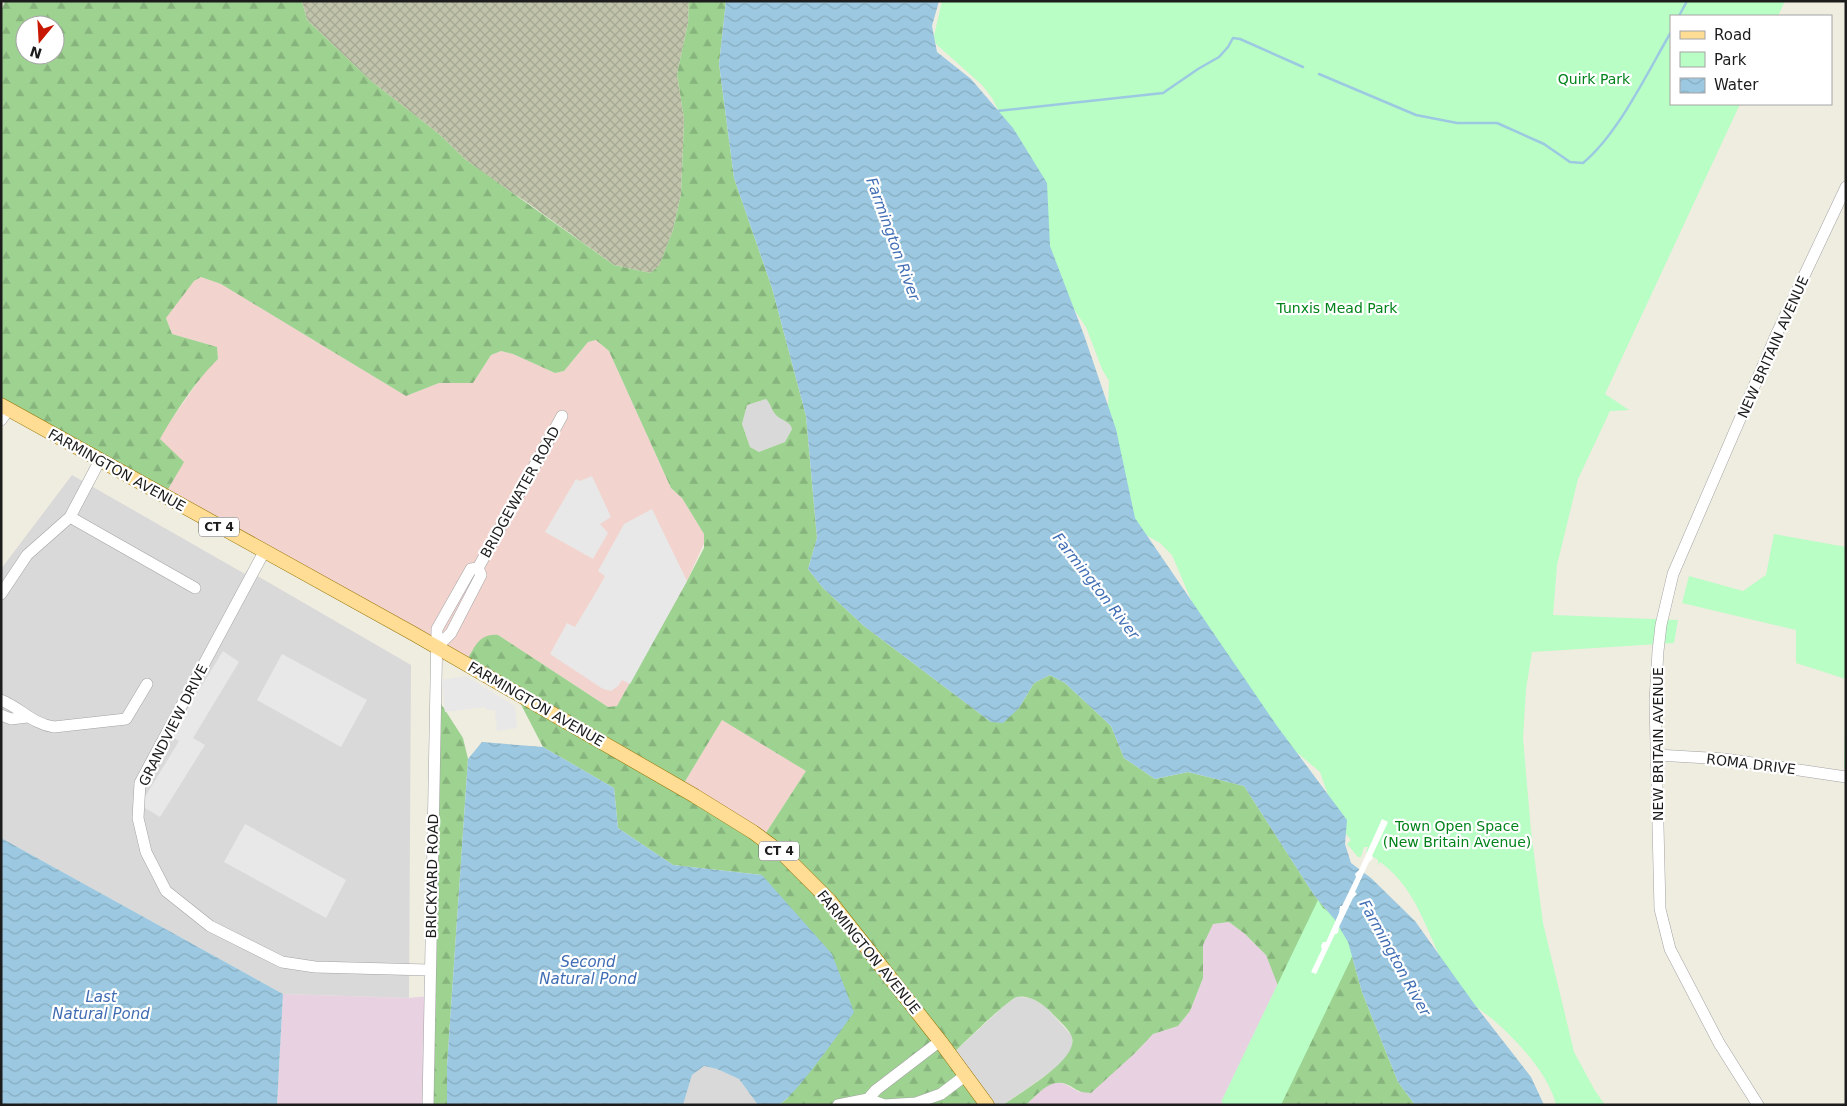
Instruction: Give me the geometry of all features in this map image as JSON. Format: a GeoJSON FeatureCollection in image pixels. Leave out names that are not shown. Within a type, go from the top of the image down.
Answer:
{"type":"FeatureCollection","features":[{"type":"Feature","properties":{"kind":"main road","name":"FARMINGTON AVENUE"},"geometry":{"type":"LineString","coordinates":[[4,411],[100,460],[437,647],[754,832],[784,856],[829,900],[940,1041],[987,1105]]}},
{"type":"Feature","properties":{"kind":"street","name":"NEW BRITAIN AVENUE"},"geometry":{"type":"LineString","coordinates":[[1758,1105],[1719,1043],[1670,949],[1660,909],[1655,701],[1658,651],[1661,625],[1673,574],[1778,331],[1846,187]]}},
{"type":"Feature","properties":{"kind":"street","name":"BRIDGEWATER ROAD"},"geometry":{"type":"LineString","coordinates":[[437,647],[451,633],[480,575],[478,568],[562,416]]}},
{"type":"Feature","properties":{"kind":"street"},"geometry":{"type":"LineString","coordinates":[[1,594],[27,555],[70,517],[100,460]]}},
{"type":"Feature","properties":{"kind":"street"},"geometry":{"type":"LineString","coordinates":[[70,517],[194,588]]}},
{"type":"Feature","properties":{"kind":"street","name":"GRANDVIEW DRIVE"},"geometry":{"type":"LineString","coordinates":[[264,552],[140,783],[138,818],[146,852],[166,891],[198,918],[234,940],[282,962],[315,967],[430,970]]}},
{"type":"Feature","properties":{"kind":"street","name":"BRICKYARD ROAD"},"geometry":{"type":"LineString","coordinates":[[428,1105],[437,647]]}},
{"type":"Feature","properties":{"kind":"street"},"geometry":{"type":"LineString","coordinates":[[1,700],[16,707],[27,717],[45,726],[54,727],[126,719],[147,684]]}},
{"type":"Feature","properties":{"kind":"street"},"geometry":{"type":"LineString","coordinates":[[1,714],[11,719],[27,717]]}},
{"type":"Feature","properties":{"kind":"street","name":"ROMA DRIVE"},"geometry":{"type":"LineString","coordinates":[[1657,755],[1724,759],[1846,777]]}},
{"type":"Feature","properties":{"kind":"street"},"geometry":{"type":"LineString","coordinates":[[868,1099],[876,1090],[940,1041]]}},
{"type":"Feature","properties":{"kind":"street"},"geometry":{"type":"LineString","coordinates":[[838,1105],[868,1099],[884,1105],[916,1104],[941,1094],[966,1075]]}},
{"type":"Feature","properties":{"kind":"shaded area"},"geometry":{"type":"Polygon","coordinates":[[[302,1],[689,1],[688,23],[677,74],[684,119],[681,194],[673,230],[659,267],[650,273],[614,265],[490,178],[466,160],[439,134],[371,81],[307,20],[302,1]]]}},
{"type":"Feature","properties":{"kind":"shaded area"},"geometry":{"type":"Polygon","coordinates":[[[201,277],[221,284],[406,396],[439,383],[473,383],[491,355],[501,351],[513,354],[555,373],[564,371],[588,342],[596,340],[609,351],[671,488],[682,498],[704,534],[704,543],[687,581],[617,706],[608,707],[498,635],[465,663],[164,496],[159,440],[207,369],[218,359],[217,347],[172,334],[166,317],[194,281],[201,277]]]}},
{"type":"Feature","properties":{"kind":"shaded area"},"geometry":{"type":"Polygon","coordinates":[[[766,399],[776,415],[791,424],[792,429],[785,442],[759,452],[750,447],[742,424],[747,405],[766,399]]]}},
{"type":"Feature","properties":{"kind":"shaded area"},"geometry":{"type":"Polygon","coordinates":[[[72,475],[245,574],[247,570],[411,665],[409,998],[283,994],[1,838],[1,569],[72,475]]]}},
{"type":"Feature","properties":{"kind":"shaded area"},"geometry":{"type":"Polygon","coordinates":[[[592,476],[611,517],[600,524],[608,533],[593,559],[545,532],[576,479],[580,481],[592,476]]]}},
{"type":"Feature","properties":{"kind":"shaded area"},"geometry":{"type":"Polygon","coordinates":[[[652,509],[687,581],[630,684],[622,680],[611,691],[603,689],[550,654],[567,623],[575,627],[599,587],[605,576],[598,571],[624,524],[652,509]]]}},
{"type":"Feature","properties":{"kind":"shaded area"},"geometry":{"type":"Polygon","coordinates":[[[223,651],[239,662],[193,738],[205,745],[160,817],[140,805],[179,741],[171,736],[223,651]]]}},
{"type":"Feature","properties":{"kind":"shaded area"},"geometry":{"type":"Polygon","coordinates":[[[282,654],[367,700],[341,747],[257,700],[282,654]]]}},
{"type":"Feature","properties":{"kind":"shaded area"},"geometry":{"type":"Polygon","coordinates":[[[466,676],[515,706],[517,728],[497,731],[495,710],[487,710],[486,707],[445,712],[442,680],[466,676]]]}},
{"type":"Feature","properties":{"kind":"shaded area"},"geometry":{"type":"Polygon","coordinates":[[[722,720],[806,771],[762,839],[681,788],[722,720]]]}},
{"type":"Feature","properties":{"kind":"shaded area"},"geometry":{"type":"Polygon","coordinates":[[[245,824],[346,880],[326,918],[224,862],[245,824]]]}},
{"type":"Feature","properties":{"kind":"shaded area"},"geometry":{"type":"Polygon","coordinates":[[[1229,922],[1245,934],[1266,955],[1278,984],[1222,1101],[1222,1105],[1026,1105],[1046,1086],[1057,1082],[1079,1092],[1135,1053],[1153,1034],[1178,1026],[1190,1011],[1203,978],[1203,945],[1207,935],[1213,924],[1229,922]]]}},
{"type":"Feature","properties":{"kind":"shaded area"},"geometry":{"type":"Polygon","coordinates":[[[283,994],[409,998],[429,996],[428,1105],[277,1105],[283,994]]]}},
{"type":"Feature","properties":{"kind":"shaded area"},"geometry":{"type":"Polygon","coordinates":[[[1017,997],[1031,998],[1046,1007],[1072,1036],[1072,1048],[1066,1058],[1056,1068],[1003,1105],[987,1105],[951,1055],[1006,1004],[1017,997]]]}},
{"type":"Feature","properties":{"kind":"shaded area"},"geometry":{"type":"Polygon","coordinates":[[[704,1066],[717,1069],[739,1079],[758,1105],[683,1105],[692,1075],[704,1066]]]}},
{"type":"Feature","properties":{"kind":"green space"},"geometry":{"type":"Polygon","coordinates":[[[5,1],[302,1],[307,20],[371,81],[439,134],[466,160],[614,265],[650,273],[659,266],[673,230],[681,194],[684,119],[677,74],[688,23],[689,1],[726,1],[719,64],[734,178],[772,288],[806,416],[817,538],[808,569],[823,588],[864,626],[991,722],[1019,708],[1034,683],[1050,675],[1065,683],[1111,726],[1124,758],[1155,779],[1188,772],[1244,786],[1314,895],[1335,920],[1348,942],[1362,992],[1398,1082],[1415,1105],[1249,1105],[1291,1019],[1266,955],[1245,934],[1229,922],[1213,924],[1203,945],[1203,978],[1190,1011],[1178,1026],[1153,1034],[1091,1093],[1079,1091],[1066,1084],[1055,1083],[1044,1088],[1026,1105],[1003,1105],[1048,1074],[1068,1054],[1072,1044],[1071,1035],[1051,1012],[1036,1000],[1022,996],[1017,997],[1004,1006],[951,1055],[987,1105],[779,1105],[788,1098],[762,875],[673,865],[618,828],[614,788],[543,747],[514,691],[465,663],[481,639],[486,636],[498,635],[608,707],[617,706],[704,548],[704,534],[682,498],[671,488],[609,351],[596,340],[588,342],[564,371],[555,373],[513,354],[501,351],[491,355],[473,383],[439,383],[406,396],[221,284],[201,277],[194,281],[166,318],[172,334],[217,347],[218,359],[186,397],[160,439],[184,462],[164,496],[1,405],[1,11],[5,1]],[[766,399],[747,405],[742,424],[750,447],[759,452],[785,442],[792,429],[788,423],[775,414],[766,399]],[[722,720],[681,788],[762,839],[806,771],[722,720]]]}},
{"type":"Feature","properties":{"kind":"green space","name":"Tunxis Mead Park"},"geometry":{"type":"Polygon","coordinates":[[[942,1],[1785,1],[1778,15],[1670,15],[1670,105],[1740,105],[1605,394],[1629,410],[1610,411],[1578,479],[1557,565],[1553,615],[1678,620],[1674,643],[1532,652],[1526,689],[1523,738],[1531,831],[1543,923],[1574,1052],[1605,1105],[1556,1105],[1546,1081],[1530,1057],[1500,1026],[1457,989],[1415,903],[1405,888],[1394,874],[1380,862],[1378,865],[1378,860],[1366,852],[1368,847],[1364,847],[1361,857],[1358,857],[1347,844],[1351,840],[1339,826],[1320,772],[1300,755],[1282,745],[1212,649],[1172,555],[1160,543],[1130,526],[1108,409],[1109,381],[1102,369],[1086,327],[1063,293],[1003,120],[992,98],[982,85],[936,44],[934,36],[942,1]]]}},
{"type":"Feature","properties":{"kind":"green space"},"geometry":{"type":"Polygon","coordinates":[[[1774,534],[1846,547],[1846,679],[1796,663],[1796,630],[1682,603],[1689,576],[1743,591],[1766,575],[1774,534]]]}},
{"type":"Feature","properties":{"kind":"green space"},"geometry":{"type":"Polygon","coordinates":[[[1846,679],[1846,768],[1844,767],[1846,679]]]}},
{"type":"Feature","properties":{"kind":"green space"},"geometry":{"type":"Polygon","coordinates":[[[436,696],[463,738],[468,759],[447,1066],[447,1105],[428,1105],[436,696]]]}},
{"type":"Feature","properties":{"kind":"green space"},"geometry":{"type":"Polygon","coordinates":[[[1318,900],[1327,911],[1363,934],[1281,1105],[1222,1105],[1223,1103],[1221,1102],[1318,900]]]}},
{"type":"Feature","properties":{"kind":"water","name":"Farmington River"},"geometry":{"type":"Polygon","coordinates":[[[726,1],[939,1],[932,26],[937,52],[971,79],[1013,128],[1047,183],[1050,246],[1084,335],[1116,429],[1135,518],[1277,726],[1347,820],[1345,844],[1351,863],[1371,878],[1415,921],[1475,1005],[1531,1077],[1544,1105],[1415,1105],[1398,1082],[1362,992],[1348,942],[1335,920],[1314,895],[1244,786],[1188,772],[1155,779],[1124,758],[1111,726],[1065,683],[1050,675],[1034,683],[1019,708],[1003,723],[991,722],[864,626],[823,588],[808,569],[817,538],[806,416],[772,288],[734,178],[719,64],[726,1]]]}},
{"type":"Feature","properties":{"kind":"water","name":"Second Natural Pond"},"geometry":{"type":"Polygon","coordinates":[[[482,742],[543,747],[614,788],[618,828],[673,865],[762,875],[832,954],[854,1012],[817,1063],[785,1101],[778,1105],[758,1105],[739,1079],[717,1069],[704,1066],[692,1075],[683,1105],[447,1105],[447,1066],[468,759],[482,742]]]}},
{"type":"Feature","properties":{"kind":"water","name":"Last Natural Pond"},"geometry":{"type":"Polygon","coordinates":[[[1,838],[283,994],[277,1105],[1,1105],[1,838]]]}},
{"type":"Feature","properties":{"kind":"pier"},"geometry":{"type":"Polygon","coordinates":[[[1382,819],[1388,822],[1372,856],[1373,858],[1369,862],[1355,892],[1357,894],[1353,898],[1338,933],[1335,934],[1316,974],[1311,972],[1322,949],[1321,946],[1323,942],[1326,942],[1339,913],[1340,906],[1342,906],[1356,877],[1355,874],[1359,870],[1382,819]]]}},
{"type":"Feature","properties":{"kind":"waterway"},"geometry":{"type":"LineString","coordinates":[[1680,15],[1687,1]]}},
{"type":"Feature","properties":{"kind":"waterway"},"geometry":{"type":"LineString","coordinates":[[1319,74],[1416,115],[1457,123],[1497,123],[1544,144],[1570,162],[1583,163],[1609,136],[1642,84],[1670,34]]}},
{"type":"Feature","properties":{"kind":"waterway"},"geometry":{"type":"LineString","coordinates":[[997,111],[1163,93],[1219,57],[1233,38],[1240,39],[1303,67]]}},
{"type":"Feature","properties":{"kind":"park label","name":"Quirk Park"},"geometry":{"type":"Point","coordinates":[1594,79]}},
{"type":"Feature","properties":{"kind":"park label","name":"Town Open Space (New Britain Avenue)"},"geometry":{"type":"Point","coordinates":[1457,834]}}]}
